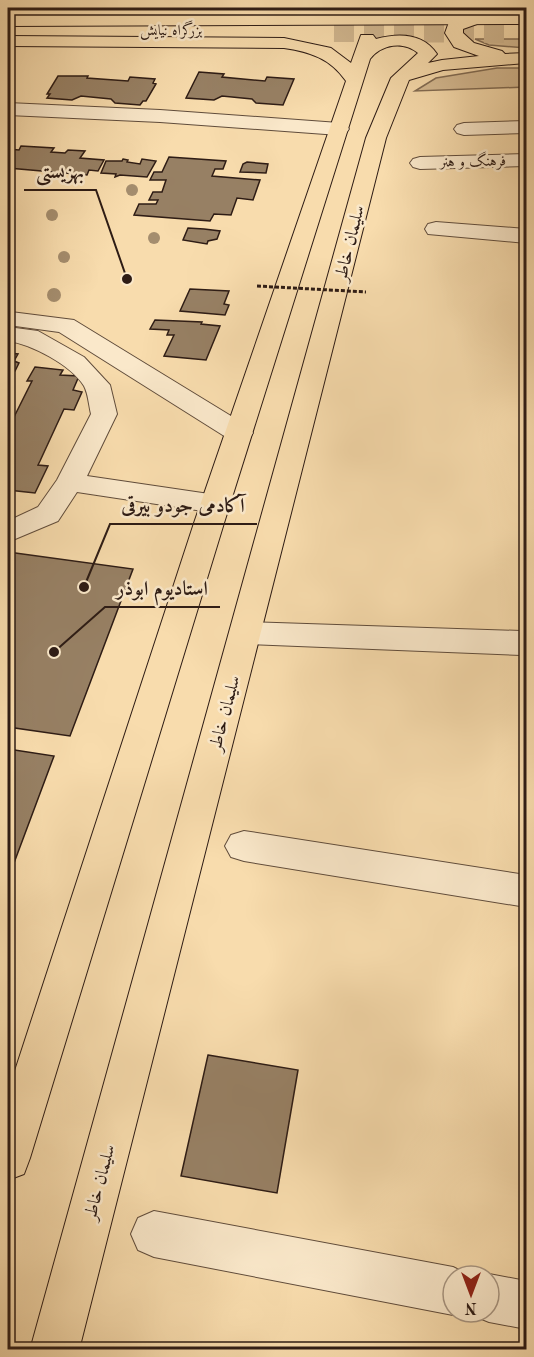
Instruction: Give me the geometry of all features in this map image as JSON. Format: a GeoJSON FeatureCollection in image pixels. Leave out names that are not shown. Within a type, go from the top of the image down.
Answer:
{"type":"FeatureCollection","features":[{"type":"Feature","properties":{"kind":"main road"},"geometry":{"type":"LineString","coordinates":[[8,12],[209,14],[252,19]]}},
{"type":"Feature","properties":{"kind":"main road","name":"بزرگراه نیایش"},"geometry":{"type":"LineString","coordinates":[[8,21],[400,19],[475,14],[522,26]]}},
{"type":"Feature","properties":{"kind":"main road"},"geometry":{"type":"LineString","coordinates":[[475,14],[453,29],[454,36],[459,42],[485,52],[522,58]]}},
{"type":"Feature","properties":{"kind":"main road"},"geometry":{"type":"LineString","coordinates":[[8,1158],[216,504],[359,70],[368,34],[386,21],[400,19]]}},
{"type":"Feature","properties":{"kind":"main road","name":"بزرگراه نیایش"},"geometry":{"type":"LineString","coordinates":[[8,29],[334,32]]}},
{"type":"Feature","properties":{"kind":"main road"},"geometry":{"type":"LineString","coordinates":[[8,41],[284,43],[326,51],[348,68],[359,70]]}},
{"type":"Feature","properties":{"kind":"main road"},"geometry":{"type":"LineString","coordinates":[[359,70],[374,45],[391,41],[410,42],[426,49],[428,54],[400,78]]}},
{"type":"Feature","properties":{"kind":"main road"},"geometry":{"type":"LineString","coordinates":[[400,78],[442,64],[522,58]]}},
{"type":"Feature","properties":{"kind":"main road","name":"سلیمان خاطر"},"geometry":{"type":"LineString","coordinates":[[54,1350],[376,138],[400,78]]}},
{"type":"Feature","properties":{"kind":"street"},"geometry":{"type":"LineString","coordinates":[[400,19],[432,8]]}},
{"type":"Feature","properties":{"kind":"street"},"geometry":{"type":"LineString","coordinates":[[8,109],[160,116],[339,129]]}},
{"type":"Feature","properties":{"kind":"street"},"geometry":{"type":"LineString","coordinates":[[464,129],[526,127]]}},
{"type":"Feature","properties":{"kind":"street","name":"فرهنگ و هنر"},"geometry":{"type":"LineString","coordinates":[[420,163],[526,160]]}},
{"type":"Feature","properties":{"kind":"street"},"geometry":{"type":"LineString","coordinates":[[435,229],[526,236]]}},
{"type":"Feature","properties":{"kind":"street"},"geometry":{"type":"LineString","coordinates":[[8,319],[65,325],[239,433]]}},
{"type":"Feature","properties":{"kind":"street"},"geometry":{"type":"LineString","coordinates":[[8,334],[29,336],[75,362],[97,385],[104,414],[70,482],[48,514],[8,532]]}},
{"type":"Feature","properties":{"kind":"street"},"geometry":{"type":"LineString","coordinates":[[70,482],[216,504]]}},
{"type":"Feature","properties":{"kind":"street"},"geometry":{"type":"LineString","coordinates":[[246,633],[522,643]]}},
{"type":"Feature","properties":{"kind":"street"},"geometry":{"type":"LineString","coordinates":[[244,846],[526,891]]}},
{"type":"Feature","properties":{"kind":"street"},"geometry":{"type":"LineString","coordinates":[[153,1234],[441,1289]]}},
{"type":"Feature","properties":{"kind":"street"},"geometry":{"type":"LineString","coordinates":[[501,1300],[526,1305]]}},
{"type":"Feature","properties":{"kind":"path"},"geometry":{"type":"LineString","coordinates":[[257,286],[366,292]]}},
{"type":"Feature","properties":{"kind":"shaded area"},"geometry":{"type":"Polygon","coordinates":[[[475,39],[526,39],[526,48],[489,45],[475,39]]]}},
{"type":"Feature","properties":{"kind":"shaded area"},"geometry":{"type":"Polygon","coordinates":[[[497,68],[526,68],[526,87],[415,91],[436,78],[497,68]]]}},
{"type":"Feature","properties":{"kind":"building"},"geometry":{"type":"Polygon","coordinates":[[[199,72],[224,74],[222,77],[265,81],[267,77],[294,79],[283,105],[256,103],[252,99],[222,96],[214,100],[186,98],[199,72]]]}},
{"type":"Feature","properties":{"kind":"building"},"geometry":{"type":"Polygon","coordinates":[[[58,76],[88,76],[87,78],[128,81],[130,77],[155,79],[153,83],[156,84],[146,101],[140,105],[81,96],[72,100],[47,98],[58,76]]]}},
{"type":"Feature","properties":{"kind":"building"},"geometry":{"type":"Polygon","coordinates":[[[21,146],[54,148],[51,152],[85,151],[80,158],[104,160],[98,171],[89,170],[87,175],[8,168],[8,149],[19,150],[21,146]]]}},
{"type":"Feature","properties":{"kind":"building"},"geometry":{"type":"Polygon","coordinates":[[[169,157],[226,161],[223,169],[215,169],[212,176],[260,180],[253,200],[237,198],[231,215],[214,214],[210,221],[134,215],[139,204],[156,204],[158,200],[149,200],[153,192],[162,192],[166,180],[150,180],[154,172],[162,172],[169,157]]]}},
{"type":"Feature","properties":{"kind":"building"},"geometry":{"type":"Polygon","coordinates":[[[123,159],[140,164],[142,159],[156,161],[147,177],[120,175],[115,177],[116,174],[101,173],[106,161],[122,161],[123,159]]]}},
{"type":"Feature","properties":{"kind":"building"},"geometry":{"type":"Polygon","coordinates":[[[247,162],[268,164],[266,173],[240,172],[243,164],[247,162]]]}},
{"type":"Feature","properties":{"kind":"building"},"geometry":{"type":"Polygon","coordinates":[[[188,228],[220,231],[217,239],[208,241],[207,244],[183,240],[188,228]]]}},
{"type":"Feature","properties":{"kind":"building"},"geometry":{"type":"Polygon","coordinates":[[[190,289],[229,291],[224,304],[229,305],[225,315],[180,311],[190,289]]]}},
{"type":"Feature","properties":{"kind":"building"},"geometry":{"type":"Polygon","coordinates":[[[155,320],[202,322],[201,324],[220,326],[206,360],[164,356],[174,335],[167,335],[169,330],[150,329],[155,320]]]}},
{"type":"Feature","properties":{"kind":"building"},"geometry":{"type":"Polygon","coordinates":[[[8,353],[18,354],[14,361],[19,363],[15,371],[8,373],[8,353]]]}},
{"type":"Feature","properties":{"kind":"building"},"geometry":{"type":"Polygon","coordinates":[[[35,367],[63,370],[60,375],[79,376],[73,390],[82,392],[74,410],[64,409],[38,465],[48,466],[35,493],[8,490],[8,429],[32,381],[27,381],[35,367]]]}},
{"type":"Feature","properties":{"kind":"building"},"geometry":{"type":"Polygon","coordinates":[[[8,552],[133,569],[70,736],[8,727],[8,552]]]}},
{"type":"Feature","properties":{"kind":"building"},"geometry":{"type":"Polygon","coordinates":[[[8,749],[54,756],[8,879],[8,749]]]}},
{"type":"Feature","properties":{"kind":"building"},"geometry":{"type":"Polygon","coordinates":[[[208,1055],[298,1070],[277,1193],[181,1176],[208,1055]]]}},
{"type":"Feature","properties":{"kind":"tunnel"},"geometry":{"type":"LineString","coordinates":[[334,32],[514,33]]}},
{"type":"Feature","properties":{"kind":"place","name":"بهزیستی"},"geometry":{"type":"Point","coordinates":[127,279]}},
{"type":"Feature","properties":{"kind":"place","name":"آکادمی جودو بیرقی"},"geometry":{"type":"Point","coordinates":[84,587]}},
{"type":"Feature","properties":{"kind":"place","name":"استادیوم ابوذر"},"geometry":{"type":"Point","coordinates":[54,652]}}]}
